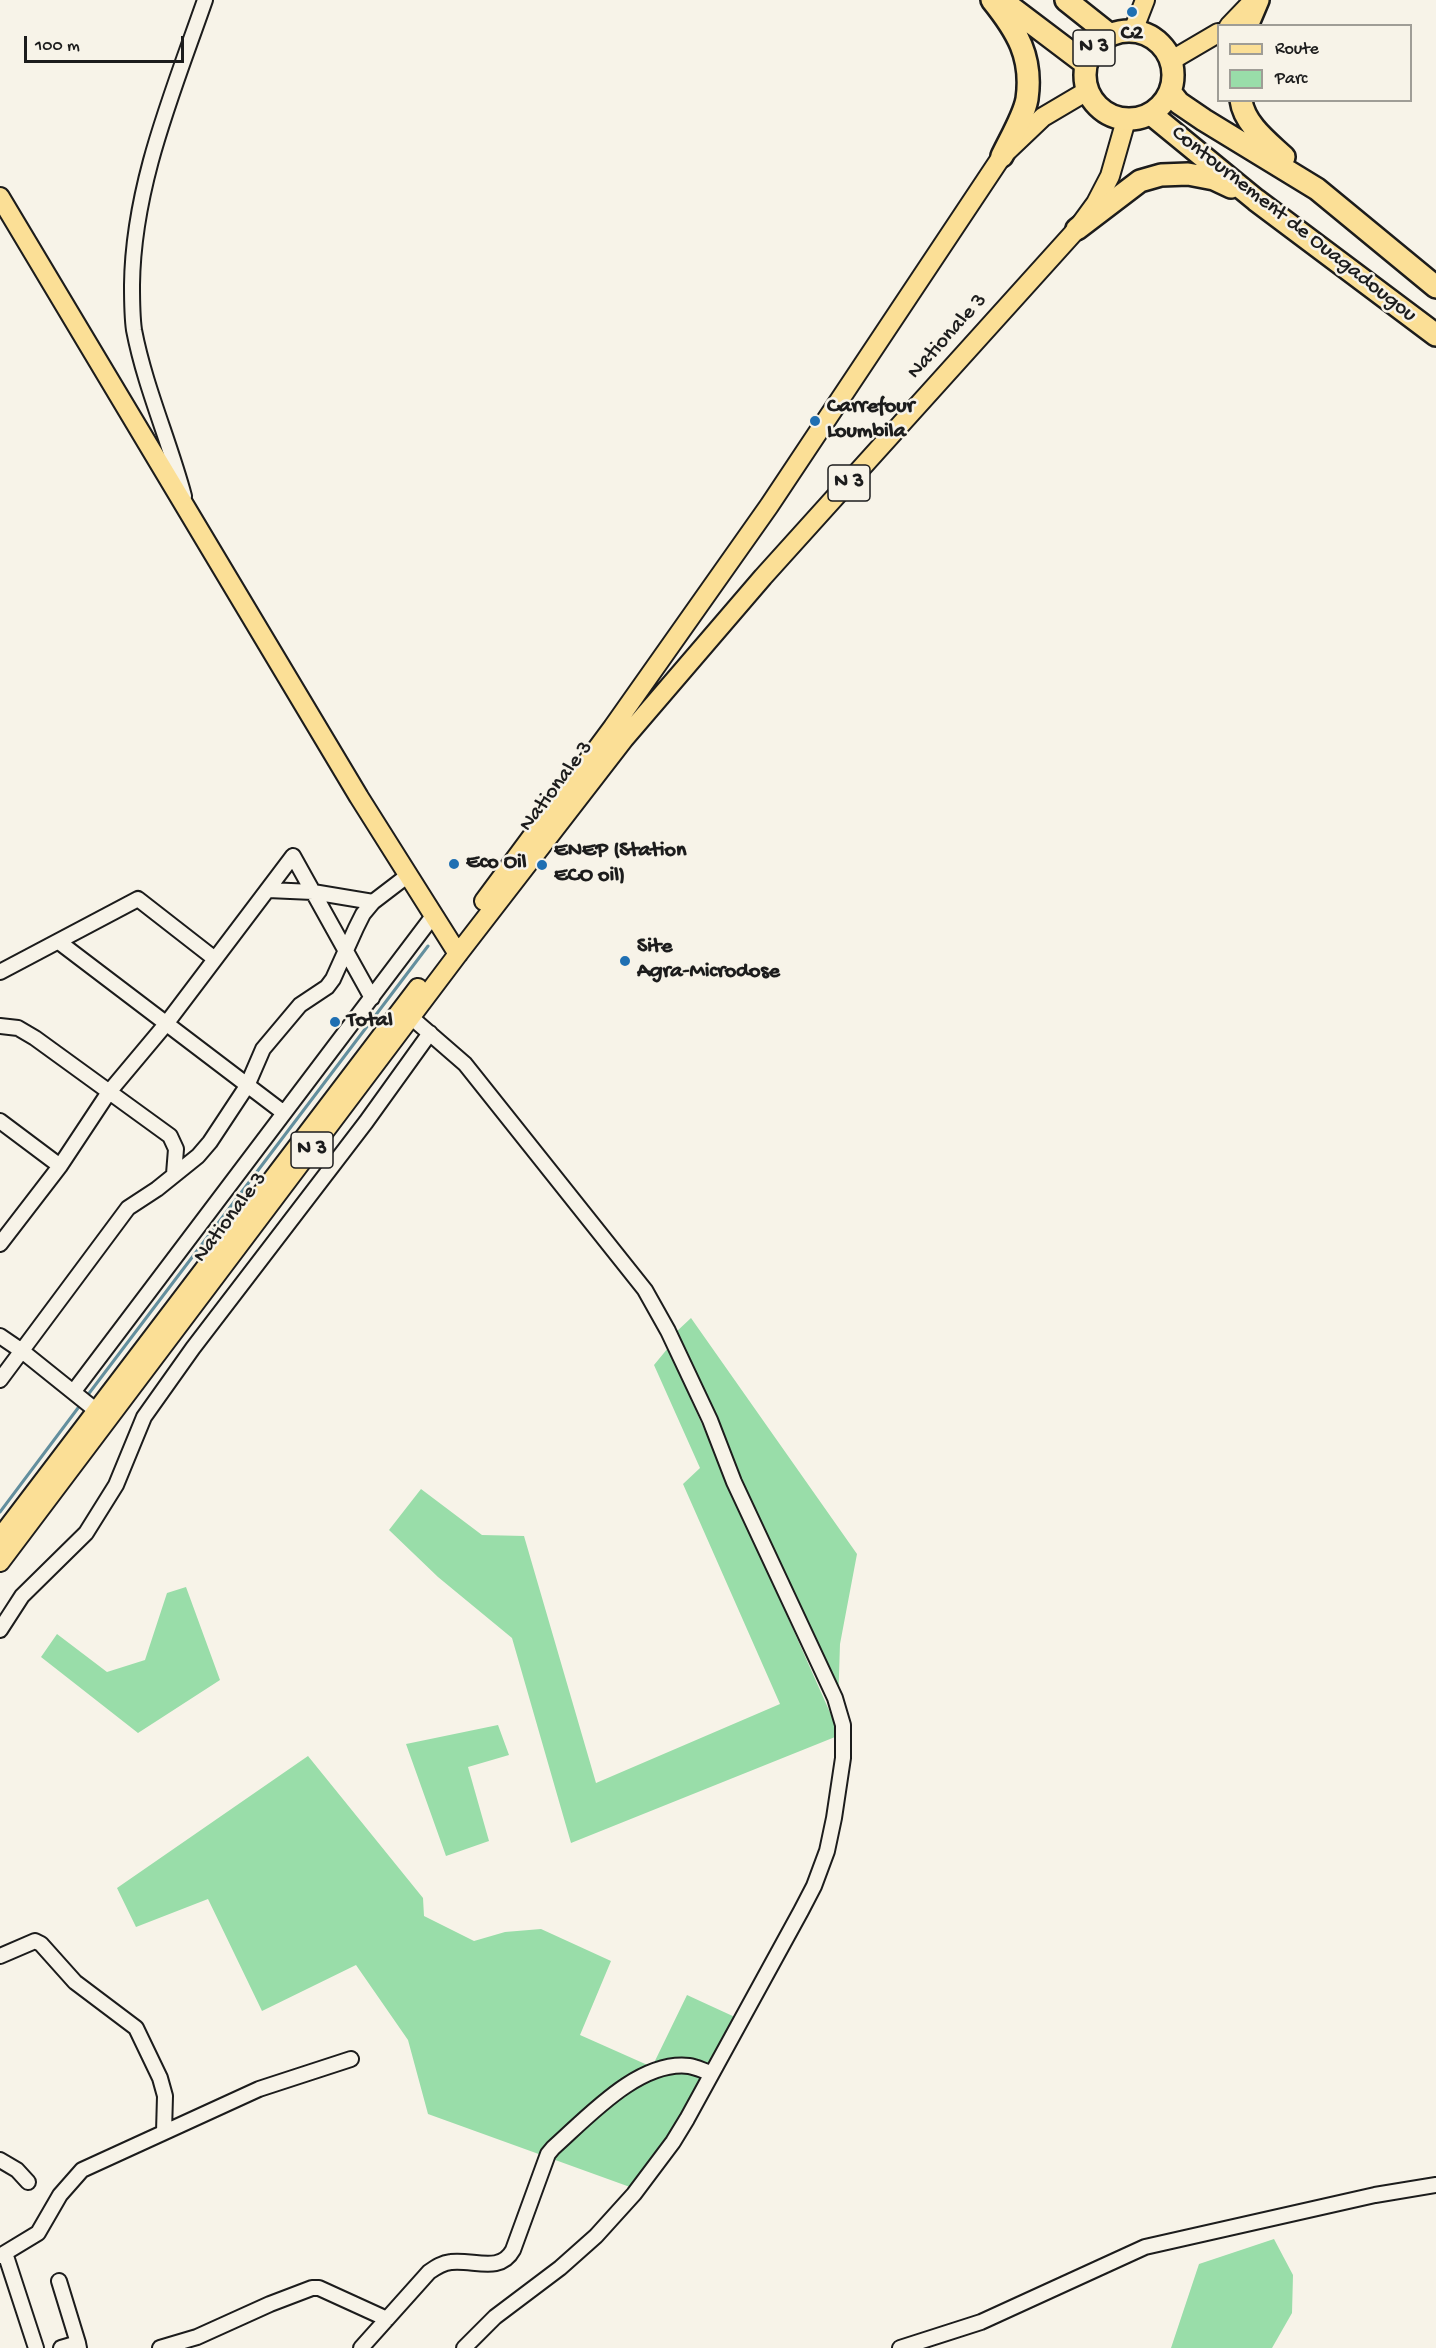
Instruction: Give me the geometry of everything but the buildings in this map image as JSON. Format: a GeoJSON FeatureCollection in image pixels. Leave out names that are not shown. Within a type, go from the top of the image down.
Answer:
{"type":"FeatureCollection","features":[{"type":"Feature","properties":{"kind":"highway"},"geometry":{"type":"LineString","coordinates":[[992,0],[1013,26],[1023,48],[1028,73],[1026,101],[1002,156]]}},
{"type":"Feature","properties":{"kind":"highway"},"geometry":{"type":"LineString","coordinates":[[1001,0],[1086,64]]}},
{"type":"Feature","properties":{"kind":"highway"},"geometry":{"type":"LineString","coordinates":[[1066,0],[1110,35]]}},
{"type":"Feature","properties":{"kind":"highway"},"geometry":{"type":"LineString","coordinates":[[1248,24],[1256,0]]}},
{"type":"Feature","properties":{"kind":"highway","name":"N 3"},"geometry":{"type":"LineString","coordinates":[[1126,120],[1102,111],[1088,91],[1085,78],[1086,64],[1091,52],[1099,42],[1110,35],[1121,31],[1133,31],[1157,40],[1172,60]]}},
{"type":"Feature","properties":{"kind":"highway","name":"Contournement de Ouagadougou"},"geometry":{"type":"LineString","coordinates":[[1126,120],[1139,119],[1159,109],[1171,93],[1174,82],[1172,60]]}},
{"type":"Feature","properties":{"kind":"highway","name":"Contournement de Ouagadougou"},"geometry":{"type":"LineString","coordinates":[[1171,93],[1179,103],[1204,120],[1317,189],[1436,287]]}},
{"type":"Feature","properties":{"kind":"highway"},"geometry":{"type":"LineString","coordinates":[[1241,102],[1258,133],[1317,189]]}},
{"type":"Feature","properties":{"kind":"highway","name":"Contournement de Ouagadougou"},"geometry":{"type":"LineString","coordinates":[[1151,114],[1256,200],[1436,335]]}},
{"type":"Feature","properties":{"kind":"highway"},"geometry":{"type":"LineString","coordinates":[[1077,229],[1140,181],[1161,175],[1188,174],[1214,179],[1256,200]]}},
{"type":"Feature","properties":{"kind":"main road","name":"N 3"},"geometry":{"type":"LineString","coordinates":[[1133,31],[1145,0]]}},
{"type":"Feature","properties":{"kind":"main road"},"geometry":{"type":"LineString","coordinates":[[1231,24],[1256,0]]}},
{"type":"Feature","properties":{"kind":"main road"},"geometry":{"type":"LineString","coordinates":[[1172,60],[1217,34]]}},
{"type":"Feature","properties":{"kind":"main road","name":"Nationale 3"},"geometry":{"type":"LineString","coordinates":[[0,1538],[102,1415],[412,1018],[455,949],[769,506],[1002,156],[1043,117],[1088,91]]}},
{"type":"Feature","properties":{"kind":"main road","name":"Nationale 3"},"geometry":{"type":"LineString","coordinates":[[0,1562],[102,1415],[455,949],[631,730],[763,577],[1077,229],[1096,203],[1110,176],[1126,120]]}},
{"type":"Feature","properties":{"kind":"main road"},"geometry":{"type":"LineString","coordinates":[[0,197],[407,876],[455,949]]}},
{"type":"Feature","properties":{"kind":"street"},"geometry":{"type":"LineString","coordinates":[[189,512],[172,452],[147,379],[134,328],[133,247],[141,199],[164,119],[205,0]]}},
{"type":"Feature","properties":{"kind":"street"},"geometry":{"type":"LineString","coordinates":[[2,1238],[60,1166],[109,1092],[166,1024],[293,856],[372,998]]}},
{"type":"Feature","properties":{"kind":"street"},"geometry":{"type":"LineString","coordinates":[[0,1380],[128,1208],[157,1189],[198,1156],[210,1142],[247,1086],[262,1049],[300,1005],[327,987],[363,914],[373,902],[407,876]]}},
{"type":"Feature","properties":{"kind":"street"},"geometry":{"type":"LineString","coordinates":[[268,890],[313,892],[373,902]]}},
{"type":"Feature","properties":{"kind":"street"},"geometry":{"type":"LineString","coordinates":[[0,972],[138,899],[215,959]]}},
{"type":"Feature","properties":{"kind":"street"},"geometry":{"type":"LineString","coordinates":[[74,1391],[433,916]]}},
{"type":"Feature","properties":{"kind":"street"},"geometry":{"type":"LineString","coordinates":[[59,942],[284,1113]]}},
{"type":"Feature","properties":{"kind":"street"},"geometry":{"type":"LineString","coordinates":[[412,1018],[465,1064],[645,1290],[668,1330],[710,1420],[734,1482],[840,1712],[843,1725],[843,1758],[834,1818],[827,1851],[814,1886],[674,2142],[619,2212],[596,2236],[560,2268],[495,2317],[464,2348]]}},
{"type":"Feature","properties":{"kind":"street"},"geometry":{"type":"LineString","coordinates":[[0,1026],[18,1028],[35,1038],[170,1136],[176,1149],[174,1174]]}},
{"type":"Feature","properties":{"kind":"street"},"geometry":{"type":"LineString","coordinates":[[0,1630],[22,1596],[86,1533],[116,1485],[144,1417],[193,1348],[366,1122],[430,1034]]}},
{"type":"Feature","properties":{"kind":"street"},"geometry":{"type":"LineString","coordinates":[[0,1121],[60,1166]]}},
{"type":"Feature","properties":{"kind":"street"},"geometry":{"type":"LineString","coordinates":[[0,1336],[74,1391],[102,1415]]}},
{"type":"Feature","properties":{"kind":"street"},"geometry":{"type":"LineString","coordinates":[[0,1956],[35,1941],[41,1944],[75,1982],[136,2028],[160,2078],[165,2096],[164,2132]]}},
{"type":"Feature","properties":{"kind":"street"},"geometry":{"type":"LineString","coordinates":[[36,2348],[4,2262],[38,2233],[60,2195],[82,2170],[259,2089],[351,2059]]}},
{"type":"Feature","properties":{"kind":"street"},"geometry":{"type":"LineString","coordinates":[[362,2348],[429,2272],[440,2264],[452,2262],[494,2264],[508,2260],[548,2154],[629,2083],[645,2073],[671,2067],[689,2066],[711,2073]]}},
{"type":"Feature","properties":{"kind":"street"},"geometry":{"type":"LineString","coordinates":[[0,2160],[17,2170],[28,2182]]}},
{"type":"Feature","properties":{"kind":"street"},"geometry":{"type":"LineString","coordinates":[[900,2348],[981,2322],[1145,2247],[1375,2195],[1436,2185]]}},
{"type":"Feature","properties":{"kind":"street"},"geometry":{"type":"LineString","coordinates":[[59,2281],[79,2346],[61,2348]]}},
{"type":"Feature","properties":{"kind":"street"},"geometry":{"type":"LineString","coordinates":[[160,2348],[200,2343],[280,2300],[312,2288],[319,2288],[387,2319]]}},
{"type":"Feature","properties":{"kind":"green space"},"geometry":{"type":"Polygon","coordinates":[[[691,1318],[857,1554],[840,1644],[838,1706],[675,1333],[691,1318]]]}},
{"type":"Feature","properties":{"kind":"green space"},"geometry":{"type":"Polygon","coordinates":[[[668,1348],[840,1735],[571,1843],[512,1638],[438,1577],[389,1530],[421,1489],[482,1535],[524,1536],[596,1783],[780,1704],[683,1484],[700,1468],[654,1365],[668,1348]]]}},
{"type":"Feature","properties":{"kind":"green space"},"geometry":{"type":"Polygon","coordinates":[[[186,1587],[220,1680],[138,1733],[41,1657],[57,1634],[107,1672],[145,1660],[167,1593],[186,1587]]]}},
{"type":"Feature","properties":{"kind":"green space"},"geometry":{"type":"Polygon","coordinates":[[[498,1725],[509,1755],[468,1767],[489,1841],[446,1856],[406,1744],[498,1725]]]}},
{"type":"Feature","properties":{"kind":"green space"},"geometry":{"type":"Polygon","coordinates":[[[308,1756],[423,1898],[424,1916],[474,1941],[505,1932],[541,1929],[611,1961],[580,2035],[652,2067],[687,1995],[737,2018],[641,2191],[428,2114],[408,2040],[356,1965],[262,2011],[208,1899],[136,1927],[117,1888],[308,1756]]]}},
{"type":"Feature","properties":{"kind":"green space"},"geometry":{"type":"Polygon","coordinates":[[[1274,2239],[1293,2275],[1292,2313],[1272,2348],[1171,2348],[1199,2264],[1274,2239]]]}},
{"type":"Feature","properties":{"kind":"waterway"},"geometry":{"type":"LineString","coordinates":[[87,1396],[428,946]]}},
{"type":"Feature","properties":{"kind":"waterway"},"geometry":{"type":"LineString","coordinates":[[0,1512],[81,1404]]}},
{"type":"Feature","properties":{"kind":"place","name":"C2"},"geometry":{"type":"Point","coordinates":[1132,12]}},
{"type":"Feature","properties":{"kind":"place","name":"Carrefour Loumbila"},"geometry":{"type":"Point","coordinates":[815,421]}},
{"type":"Feature","properties":{"kind":"place","name":"Eco Oil"},"geometry":{"type":"Point","coordinates":[454,864]}},
{"type":"Feature","properties":{"kind":"place","name":"ENEP (Station ECO oil)"},"geometry":{"type":"Point","coordinates":[542,865]}},
{"type":"Feature","properties":{"kind":"place","name":"Site Agra-Microdose"},"geometry":{"type":"Point","coordinates":[625,961]}},
{"type":"Feature","properties":{"kind":"place","name":"Total"},"geometry":{"type":"Point","coordinates":[335,1022]}}]}
